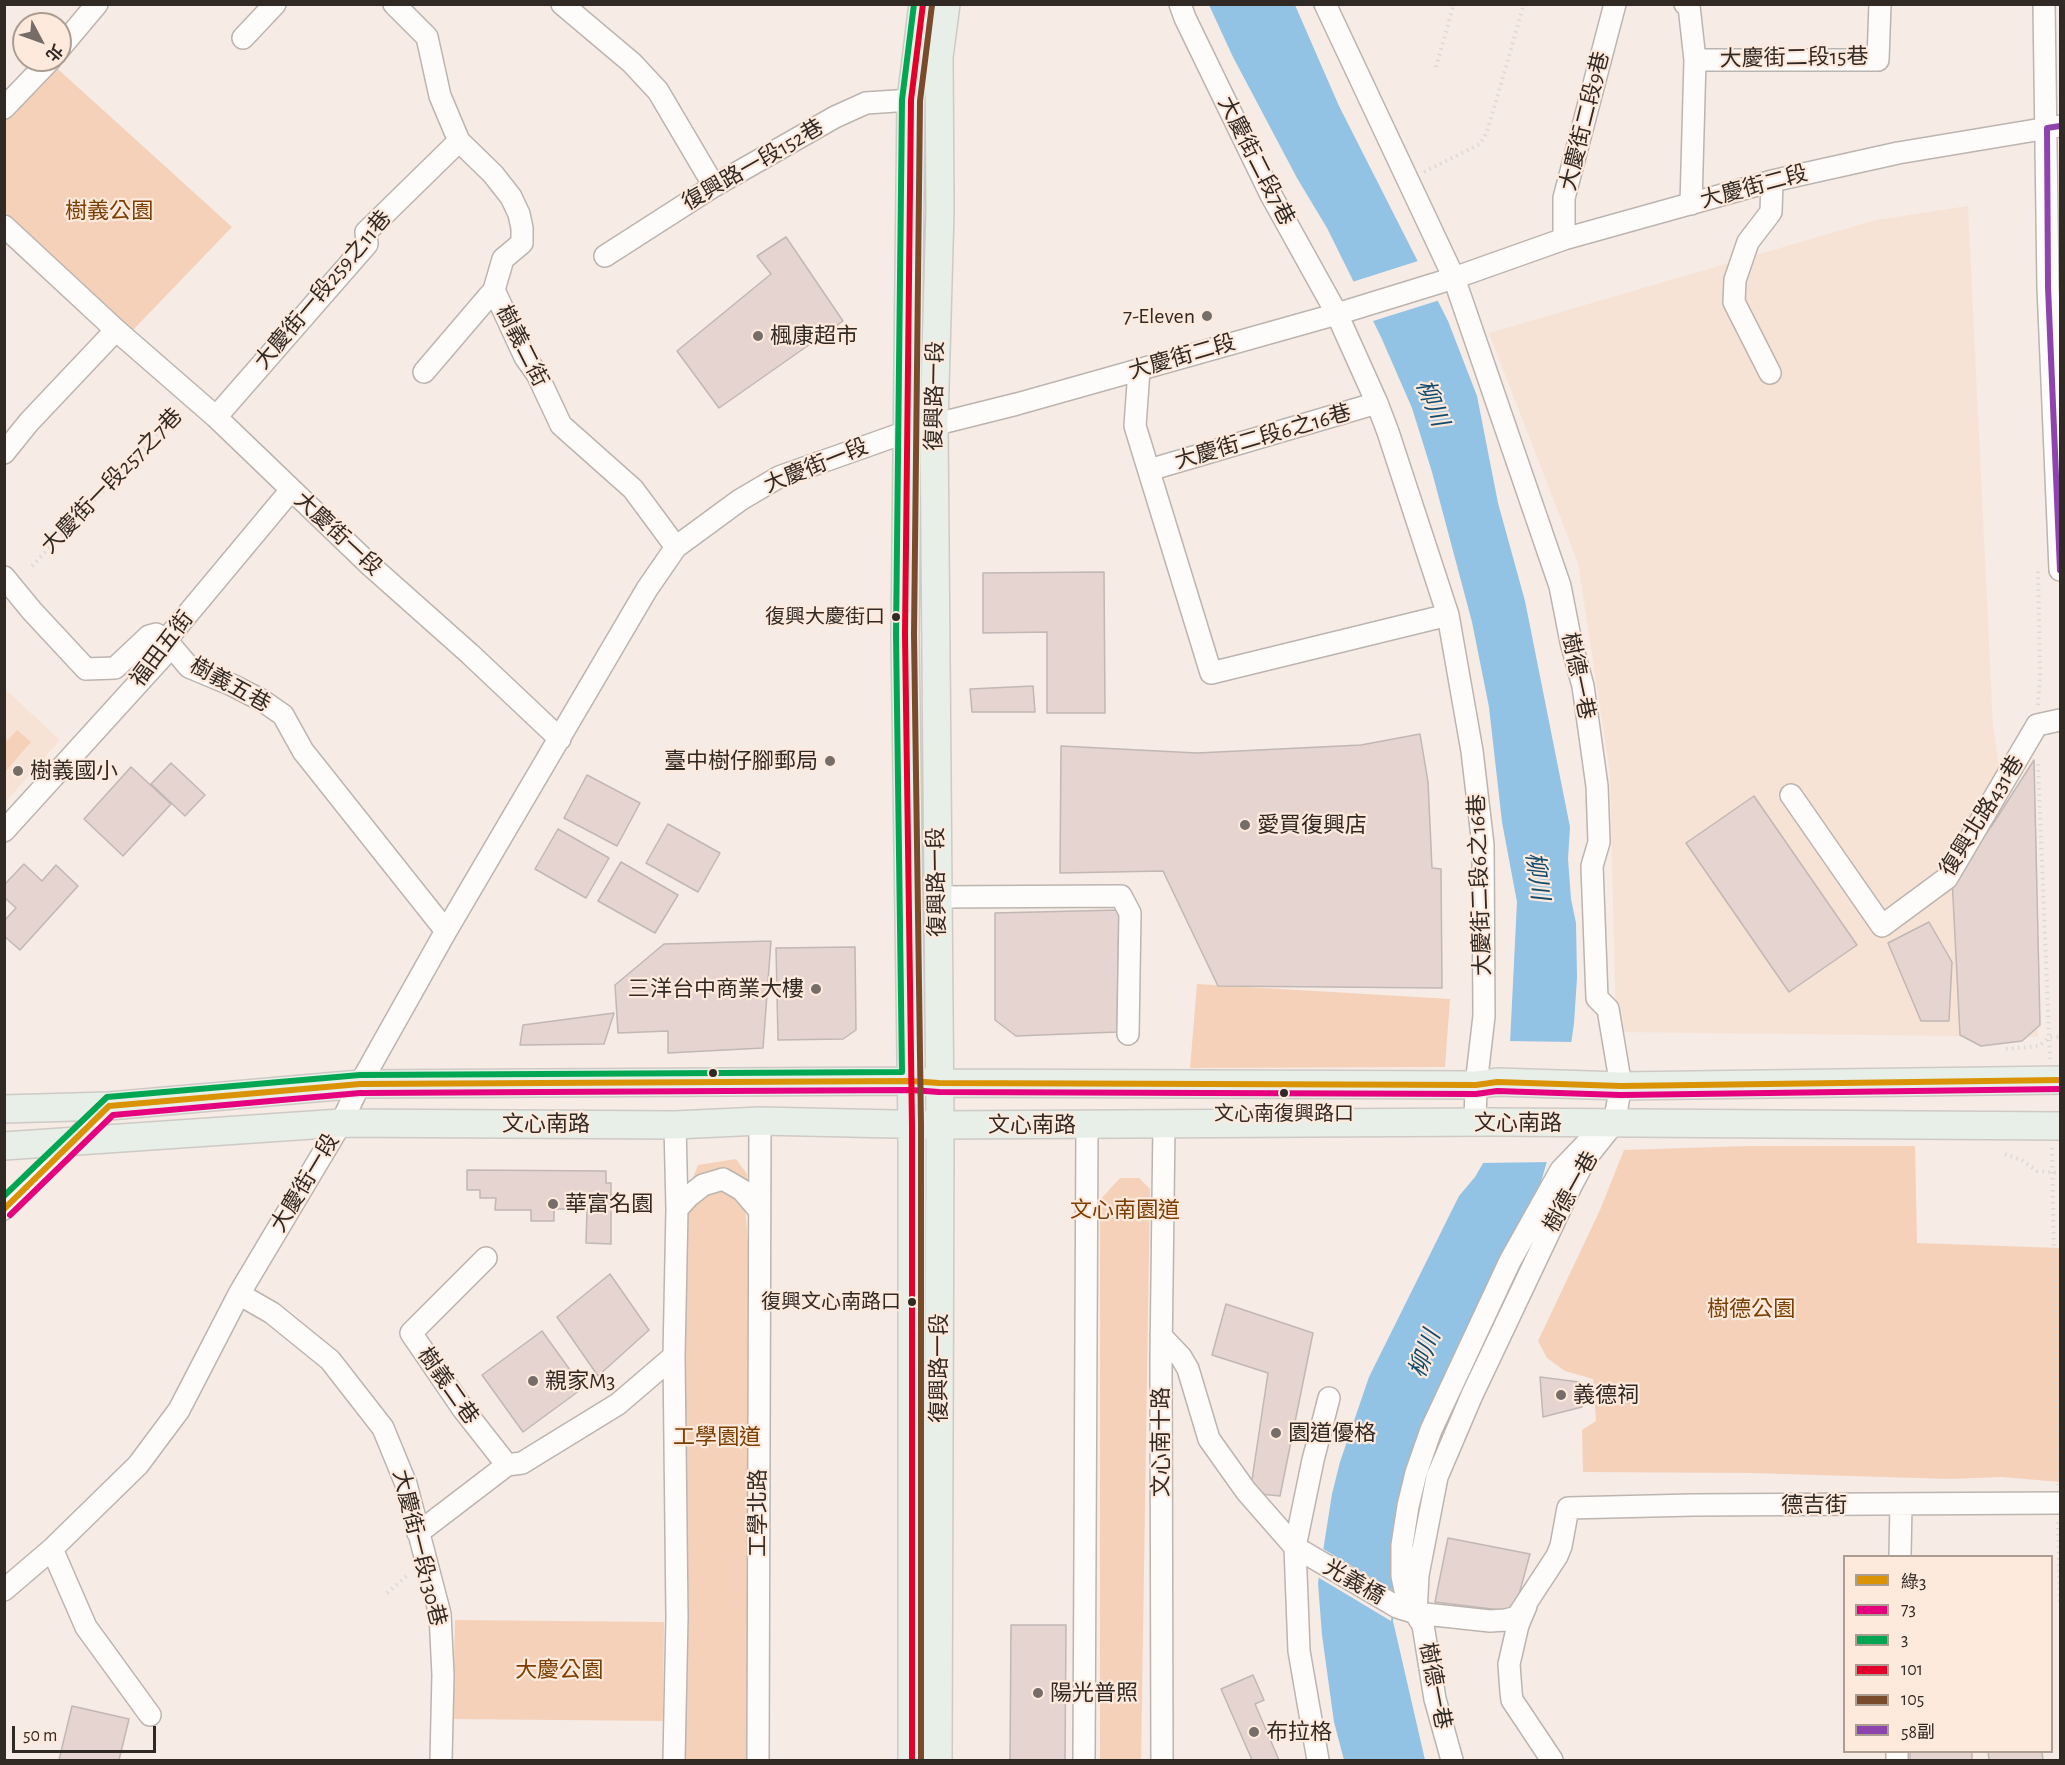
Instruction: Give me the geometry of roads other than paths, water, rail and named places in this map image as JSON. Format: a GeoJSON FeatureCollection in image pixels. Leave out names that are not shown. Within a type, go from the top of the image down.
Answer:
{"type":"FeatureCollection","features":[{"type":"Feature","properties":{"kind":"main road","name":"復興路一段"},"geometry":{"type":"LineString","coordinates":[[922,4],[911,100],[937,897],[940,1125],[938,1761]]}},
{"type":"Feature","properties":{"kind":"main road","name":"復興路一段"},"geometry":{"type":"LineString","coordinates":[[912,1761],[912,1125],[905,634],[940,211],[939,57],[946,4]]}},
{"type":"Feature","properties":{"kind":"main road","name":"文心南路"},"geometry":{"type":"LineString","coordinates":[[4,1110],[109,1106],[360,1084],[911,1081],[939,1083],[1486,1083],[1621,1086],[2061,1080]]}},
{"type":"Feature","properties":{"kind":"main road","name":"文心南路"},"geometry":{"type":"LineString","coordinates":[[4,1146],[341,1123],[675,1125],[760,1121],[912,1125],[1614,1123],[2061,1126]]}},
{"type":"Feature","properties":{"kind":"street"},"geometry":{"type":"LineString","coordinates":[[72,34],[97,4]]}},
{"type":"Feature","properties":{"kind":"street"},"geometry":{"type":"LineString","coordinates":[[243,38],[275,4]]}},
{"type":"Feature","properties":{"kind":"street","name":"樹義二街"},"geometry":{"type":"LineString","coordinates":[[394,4],[427,37],[440,96],[459,141],[493,174],[511,197],[519,214],[522,243],[503,259],[494,290],[525,357],[537,374],[561,424],[633,489],[676,547]]}},
{"type":"Feature","properties":{"kind":"street"},"geometry":{"type":"LineString","coordinates":[[562,4],[632,63],[658,92],[714,186]]}},
{"type":"Feature","properties":{"kind":"street","name":"大慶街二段7巷"},"geometry":{"type":"LineString","coordinates":[[1180,4],[1271,195],[1341,312]]}},
{"type":"Feature","properties":{"kind":"street"},"geometry":{"type":"LineString","coordinates":[[1325,4],[1408,180],[1446,280]]}},
{"type":"Feature","properties":{"kind":"street","name":"大慶街二段9巷"},"geometry":{"type":"LineString","coordinates":[[1564,239],[1564,198],[1615,4]]}},
{"type":"Feature","properties":{"kind":"street","name":"大慶街二段15巷"},"geometry":{"type":"LineString","coordinates":[[1685,4],[1689,6],[1695,60],[1691,204]]}},
{"type":"Feature","properties":{"kind":"street","name":"大慶街二段15巷"},"geometry":{"type":"LineString","coordinates":[[1695,60],[1878,60],[1880,4]]}},
{"type":"Feature","properties":{"kind":"street"},"geometry":{"type":"LineString","coordinates":[[2044,4],[2045,102],[2054,127],[2048,287],[2061,570]]}},
{"type":"Feature","properties":{"kind":"street"},"geometry":{"type":"LineString","coordinates":[[4,108],[38,72]]}},
{"type":"Feature","properties":{"kind":"street","name":"復興路一段152巷"},"geometry":{"type":"LineString","coordinates":[[605,256],[714,186],[835,117],[866,103],[911,100]]}},
{"type":"Feature","properties":{"kind":"street","name":"大慶街二段"},"geometry":{"type":"LineString","coordinates":[[921,427],[1017,404],[1341,312],[1446,280],[1564,239],[1772,181],[1898,153],[2054,127]]}},
{"type":"Feature","properties":{"kind":"street","name":"大慶街一段259之11巷"},"geometry":{"type":"LineString","coordinates":[[216,417],[367,244],[366,232],[459,141]]}},
{"type":"Feature","properties":{"kind":"street"},"geometry":{"type":"LineString","coordinates":[[1770,373],[1734,302],[1735,280],[1748,242],[1771,212],[1772,181]]}},
{"type":"Feature","properties":{"kind":"street","name":"大慶街一段"},"geometry":{"type":"LineString","coordinates":[[4,226],[116,330],[216,417],[371,566],[470,654],[560,739]]}},
{"type":"Feature","properties":{"kind":"street","name":"樹德一巷"},"geometry":{"type":"LineString","coordinates":[[1446,280],[1560,586],[1571,642],[1583,686],[1597,786],[1599,842],[1592,866],[1597,998],[1608,1009],[1621,1086]]}},
{"type":"Feature","properties":{"kind":"street"},"geometry":{"type":"LineString","coordinates":[[424,372],[494,290]]}},
{"type":"Feature","properties":{"kind":"street","name":"大慶街二段6之16巷"},"geometry":{"type":"LineString","coordinates":[[1341,312],[1388,432],[1448,615],[1472,751],[1483,845],[1486,1083],[1483,1123]]}},
{"type":"Feature","properties":{"kind":"street"},"geometry":{"type":"LineString","coordinates":[[4,453],[29,422],[116,330]]}},
{"type":"Feature","properties":{"kind":"street","name":"大慶街二段6之16巷"},"geometry":{"type":"LineString","coordinates":[[1138,370],[1135,426],[1211,673],[1448,615]]}},
{"type":"Feature","properties":{"kind":"street","name":"大慶街二段6之16巷"},"geometry":{"type":"LineString","coordinates":[[1149,470],[1377,403]]}},
{"type":"Feature","properties":{"kind":"street","name":"大慶街一段"},"geometry":{"type":"LineString","coordinates":[[4,1590],[52,1549],[138,1465],[178,1410],[239,1294],[341,1123],[360,1084],[446,931],[647,589],[676,547],[740,500],[779,477],[921,427]]}},
{"type":"Feature","properties":{"kind":"street","name":"福田五街"},"geometry":{"type":"LineString","coordinates":[[4,831],[163,656],[166,640],[291,490]]}},
{"type":"Feature","properties":{"kind":"street"},"geometry":{"type":"LineString","coordinates":[[4,578],[86,669],[116,668],[149,636],[156,634],[166,640]]}},
{"type":"Feature","properties":{"kind":"street","name":"樹義五巷"},"geometry":{"type":"LineString","coordinates":[[166,640],[189,667],[232,685],[263,701],[282,715],[303,751],[446,931]]}},
{"type":"Feature","properties":{"kind":"street","name":"復興北路431巷"},"geometry":{"type":"LineString","coordinates":[[1791,795],[1882,926],[1947,878],[2037,725],[2061,720]]}},
{"type":"Feature","properties":{"kind":"street"},"geometry":{"type":"LineString","coordinates":[[937,897],[1121,896],[1130,913],[1128,1034]]}},
{"type":"Feature","properties":{"kind":"street"},"geometry":{"type":"LineString","coordinates":[[1614,1123],[1621,1086]]}},
{"type":"Feature","properties":{"kind":"street"},"geometry":{"type":"LineString","coordinates":[[4,1209],[109,1106]]}},
{"type":"Feature","properties":{"kind":"street","name":"工學北路"},"geometry":{"type":"LineString","coordinates":[[758,1761],[760,1121]]}},
{"type":"Feature","properties":{"kind":"street","name":"樹德一巷"},"geometry":{"type":"LineString","coordinates":[[1406,1610],[1418,1575],[1437,1478],[1472,1395],[1572,1184],[1586,1158],[1614,1123]]}},
{"type":"Feature","properties":{"kind":"street","name":"文心南十路"},"geometry":{"type":"LineString","coordinates":[[1162,1761],[1161,1336],[1164,1124]]}},
{"type":"Feature","properties":{"kind":"street"},"geometry":{"type":"LineString","coordinates":[[674,1761],[677,1617],[674,1356],[677,1209],[675,1125]]}},
{"type":"Feature","properties":{"kind":"street"},"geometry":{"type":"LineString","coordinates":[[1084,1761],[1087,1125]]}},
{"type":"Feature","properties":{"kind":"street"},"geometry":{"type":"LineString","coordinates":[[677,1209],[703,1185],[723,1179],[742,1190],[759,1210]]}},
{"type":"Feature","properties":{"kind":"street","name":"樹義二巷"},"geometry":{"type":"LineString","coordinates":[[486,1258],[411,1334],[463,1410],[507,1465]]}},
{"type":"Feature","properties":{"kind":"street","name":"大慶街一段130巷"},"geometry":{"type":"LineString","coordinates":[[239,1294],[272,1313],[330,1360],[383,1428],[406,1484],[440,1614],[443,1675],[441,1761]]}},
{"type":"Feature","properties":{"kind":"street","name":"光義橋"},"geometry":{"type":"LineString","coordinates":[[1161,1336],[1181,1357],[1188,1369],[1209,1439],[1245,1491],[1303,1552],[1406,1610]]}},
{"type":"Feature","properties":{"kind":"street"},"geometry":{"type":"LineString","coordinates":[[418,1533],[507,1465],[522,1463],[618,1404],[674,1356]]}},
{"type":"Feature","properties":{"kind":"street"},"geometry":{"type":"LineString","coordinates":[[1318,1761],[1299,1651],[1303,1552],[1313,1460],[1329,1398]]}},
{"type":"Feature","properties":{"kind":"street","name":"德吉街"},"geometry":{"type":"LineString","coordinates":[[1568,1508],[2059,1503]]}},
{"type":"Feature","properties":{"kind":"street"},"geometry":{"type":"LineString","coordinates":[[1900,1555],[1901,1504]]}},
{"type":"Feature","properties":{"kind":"street","name":"樹德一巷"},"geometry":{"type":"LineString","coordinates":[[1406,1610],[1490,1621],[1517,1617],[1550,1568],[1561,1546],[1568,1508]]}},
{"type":"Feature","properties":{"kind":"street"},"geometry":{"type":"LineString","coordinates":[[52,1549],[86,1627],[150,1715]]}},
{"type":"Feature","properties":{"kind":"street","name":"樹德一巷"},"geometry":{"type":"LineString","coordinates":[[1528,1600],[1518,1625],[1509,1664],[1512,1700],[1552,1760]]}},
{"type":"Feature","properties":{"kind":"street","name":"樹德一巷"},"geometry":{"type":"LineString","coordinates":[[1406,1610],[1423,1625],[1435,1698],[1452,1761]]}},
{"type":"Feature","properties":{"kind":"water","name":"柳川"},"geometry":{"type":"Polygon","coordinates":[[[1209,5],[1295,5],[1339,106],[1448,321],[1477,396],[1498,503],[1525,601],[1570,827],[1568,859],[1571,899],[1576,923],[1577,978],[1574,1023],[1562,1109],[1539,1189],[1448,1377],[1395,1562],[1393,1621],[1425,1760],[1344,1760],[1334,1722],[1322,1635],[1318,1583],[1332,1494],[1340,1462],[1369,1377],[1459,1196],[1475,1177],[1503,1129],[1517,902],[1502,822],[1489,707],[1472,622],[1432,472],[1412,408],[1381,337],[1327,228],[1297,178],[1233,57],[1209,5]]]}},
{"type":"Feature","properties":{"kind":"place","name":"7-Eleven"},"geometry":{"type":"Point","coordinates":[1207,316]}},
{"type":"Feature","properties":{"kind":"place","name":"楓康超市"},"geometry":{"type":"Point","coordinates":[758,336]}},
{"type":"Feature","properties":{"kind":"place","name":"復興大慶街口"},"geometry":{"type":"Point","coordinates":[896,617]}},
{"type":"Feature","properties":{"kind":"place","name":"臺中樹仔腳郵局"},"geometry":{"type":"Point","coordinates":[830,761]}},
{"type":"Feature","properties":{"kind":"place","name":"樹義國小"},"geometry":{"type":"Point","coordinates":[18,771]}},
{"type":"Feature","properties":{"kind":"place","name":"愛買復興店"},"geometry":{"type":"Point","coordinates":[1245,825]}},
{"type":"Feature","properties":{"kind":"place","name":"三洋台中商業大樓"},"geometry":{"type":"Point","coordinates":[816,989]}},
{"type":"Feature","properties":{"kind":"place","name":"文心南復興路口"},"geometry":{"type":"Point","coordinates":[1284,1093]}},
{"type":"Feature","properties":{"kind":"place","name":"華富名園"},"geometry":{"type":"Point","coordinates":[553,1204]}},
{"type":"Feature","properties":{"kind":"place","name":"復興文心南路口"},"geometry":{"type":"Point","coordinates":[912,1302]}},
{"type":"Feature","properties":{"kind":"place","name":"親家M3"},"geometry":{"type":"Point","coordinates":[533,1381]}},
{"type":"Feature","properties":{"kind":"place","name":"義德祠"},"geometry":{"type":"Point","coordinates":[1561,1395]}},
{"type":"Feature","properties":{"kind":"place","name":"園道優格"},"geometry":{"type":"Point","coordinates":[1276,1433]}},
{"type":"Feature","properties":{"kind":"place","name":"陽光普照"},"geometry":{"type":"Point","coordinates":[1038,1693]}},
{"type":"Feature","properties":{"kind":"place","name":"布拉格"},"geometry":{"type":"Point","coordinates":[1254,1732]}},
{"type":"Feature","properties":{"kind":"park label","name":"樹義公園"},"geometry":{"type":"Point","coordinates":[109,211]}},
{"type":"Feature","properties":{"kind":"park label","name":"文心南園道"},"geometry":{"type":"Point","coordinates":[1125,1210]}},
{"type":"Feature","properties":{"kind":"park label","name":"樹德公園"},"geometry":{"type":"Point","coordinates":[1751,1309]}},
{"type":"Feature","properties":{"kind":"park label","name":"工學園道"},"geometry":{"type":"Point","coordinates":[717,1437]}},
{"type":"Feature","properties":{"kind":"park label","name":"大慶公園"},"geometry":{"type":"Point","coordinates":[559,1670]}}]}
